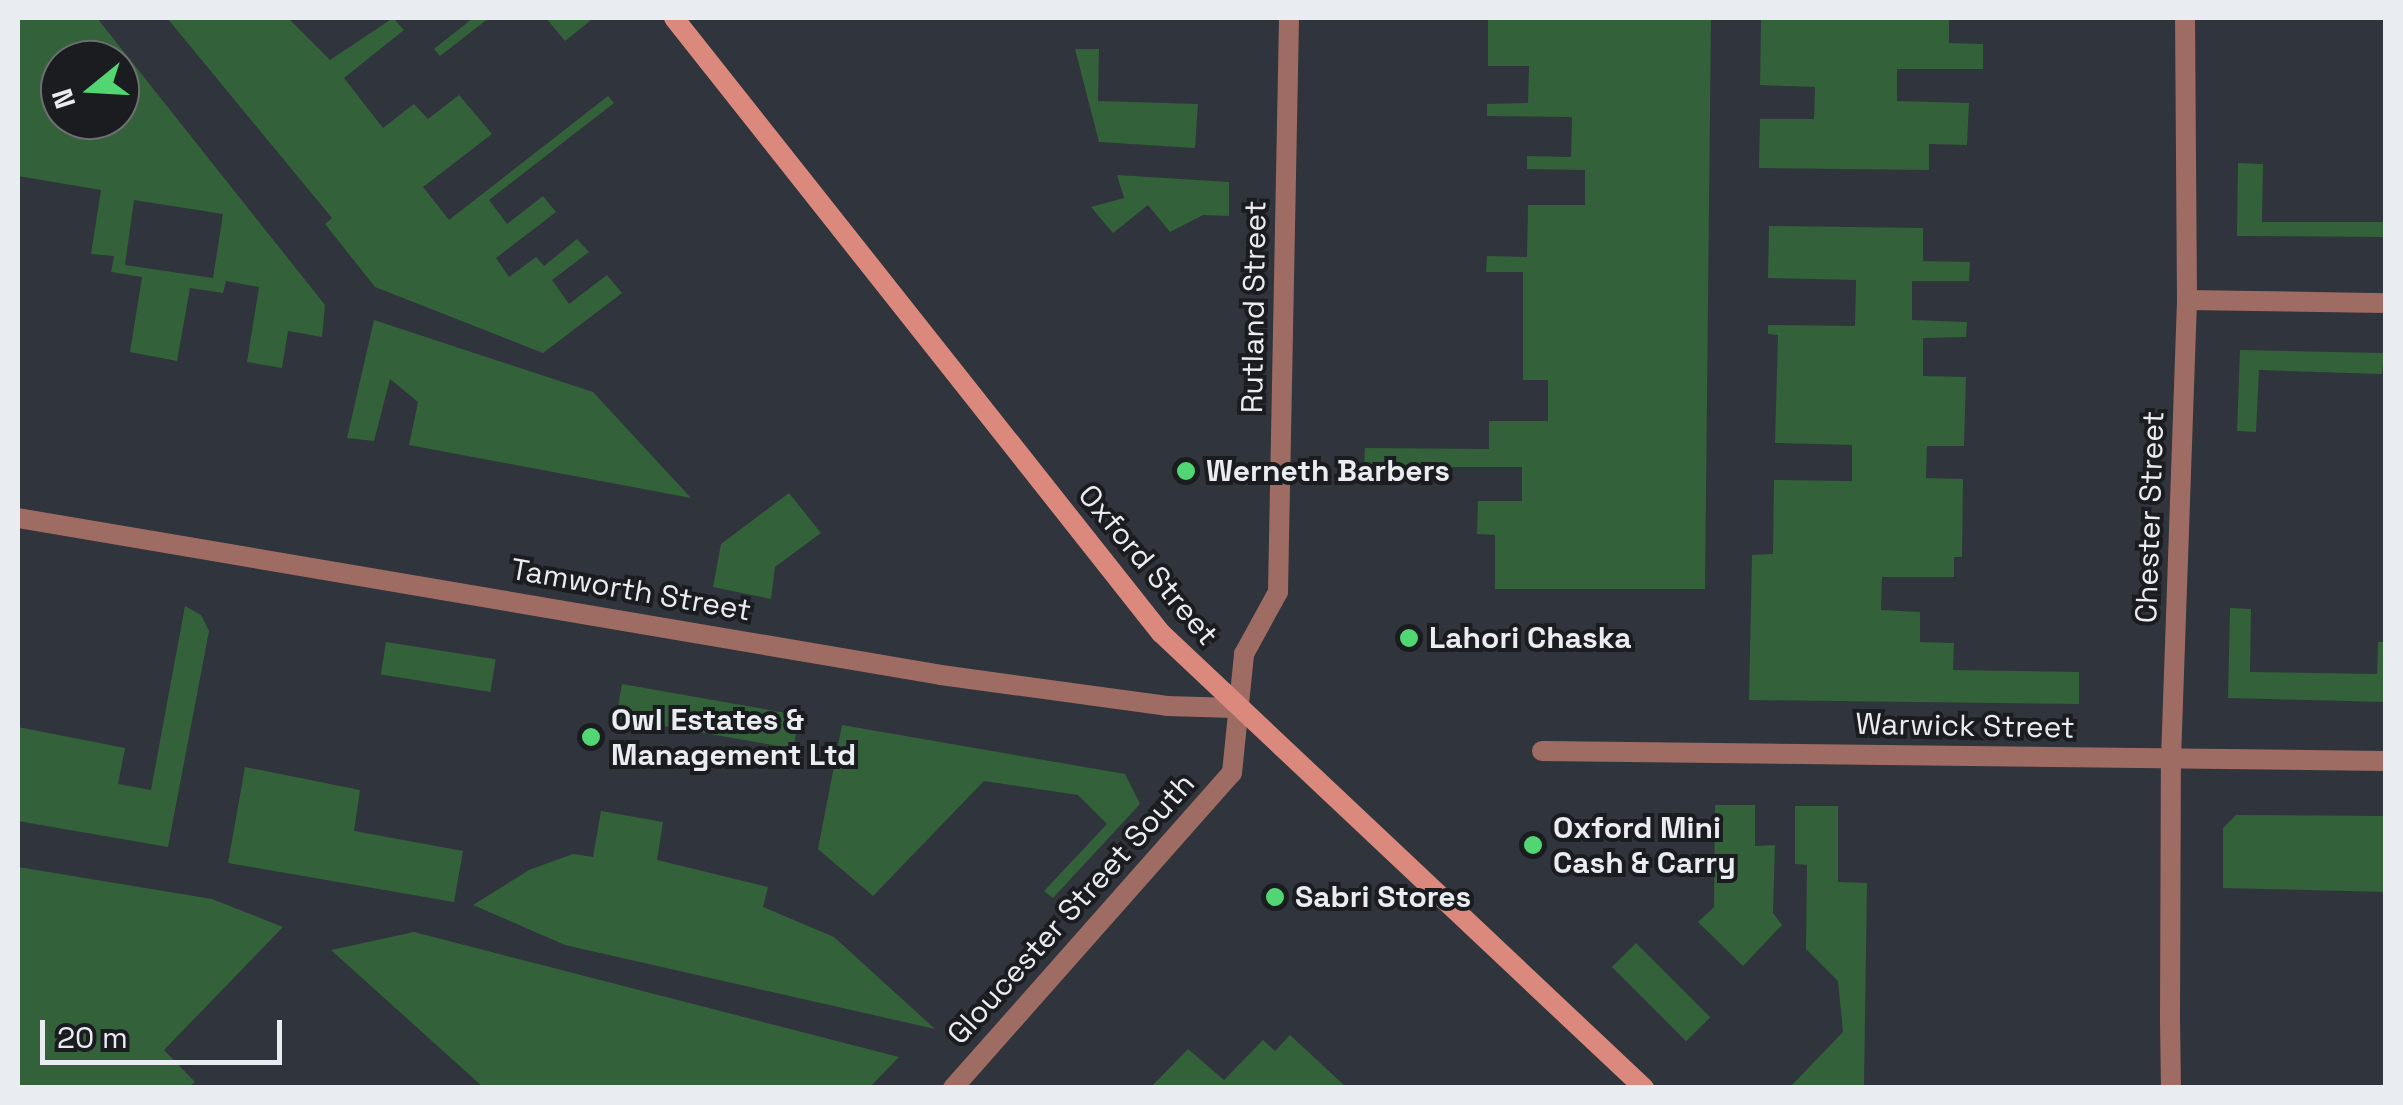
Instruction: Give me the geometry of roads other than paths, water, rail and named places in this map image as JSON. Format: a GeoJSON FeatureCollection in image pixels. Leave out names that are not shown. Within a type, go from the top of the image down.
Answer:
{"type":"FeatureCollection","features":[{"type":"Feature","properties":{"kind":"main road","name":"Oxford Street"},"geometry":{"type":"LineString","coordinates":[[674,18],[1161,633],[1235,708],[1644,1088]]}},
{"type":"Feature","properties":{"kind":"street","name":"Rutland Street"},"geometry":{"type":"LineString","coordinates":[[1235,708],[1244,654],[1278,592],[1289,18]]}},
{"type":"Feature","properties":{"kind":"street","name":"Chester Street"},"geometry":{"type":"LineString","coordinates":[[2171,1088],[2171,759],[2187,300],[2185,18]]}},
{"type":"Feature","properties":{"kind":"street"},"geometry":{"type":"LineString","coordinates":[[2187,300],[2386,302]]}},
{"type":"Feature","properties":{"kind":"street","name":"Tamworth Street"},"geometry":{"type":"LineString","coordinates":[[18,518],[941,676],[1168,706],[1235,708]]}},
{"type":"Feature","properties":{"kind":"street","name":"Gloucester Street South"},"geometry":{"type":"LineString","coordinates":[[953,1088],[1232,773],[1235,708]]}},
{"type":"Feature","properties":{"kind":"street","name":"Warwick Street"},"geometry":{"type":"LineString","coordinates":[[1542,751],[2386,761]]}},
{"type":"Feature","properties":{"kind":"place","name":"Werneth Barbers"},"geometry":{"type":"Point","coordinates":[1186,471]}},
{"type":"Feature","properties":{"kind":"place","name":"Lahori Chaska"},"geometry":{"type":"Point","coordinates":[1409,638]}},
{"type":"Feature","properties":{"kind":"place","name":"Owl Estates & Management Ltd"},"geometry":{"type":"Point","coordinates":[591,737]}},
{"type":"Feature","properties":{"kind":"place","name":"Oxford Mini Cash & Carry"},"geometry":{"type":"Point","coordinates":[1533,845]}},
{"type":"Feature","properties":{"kind":"place","name":"Sabri Stores"},"geometry":{"type":"Point","coordinates":[1275,897]}}]}
